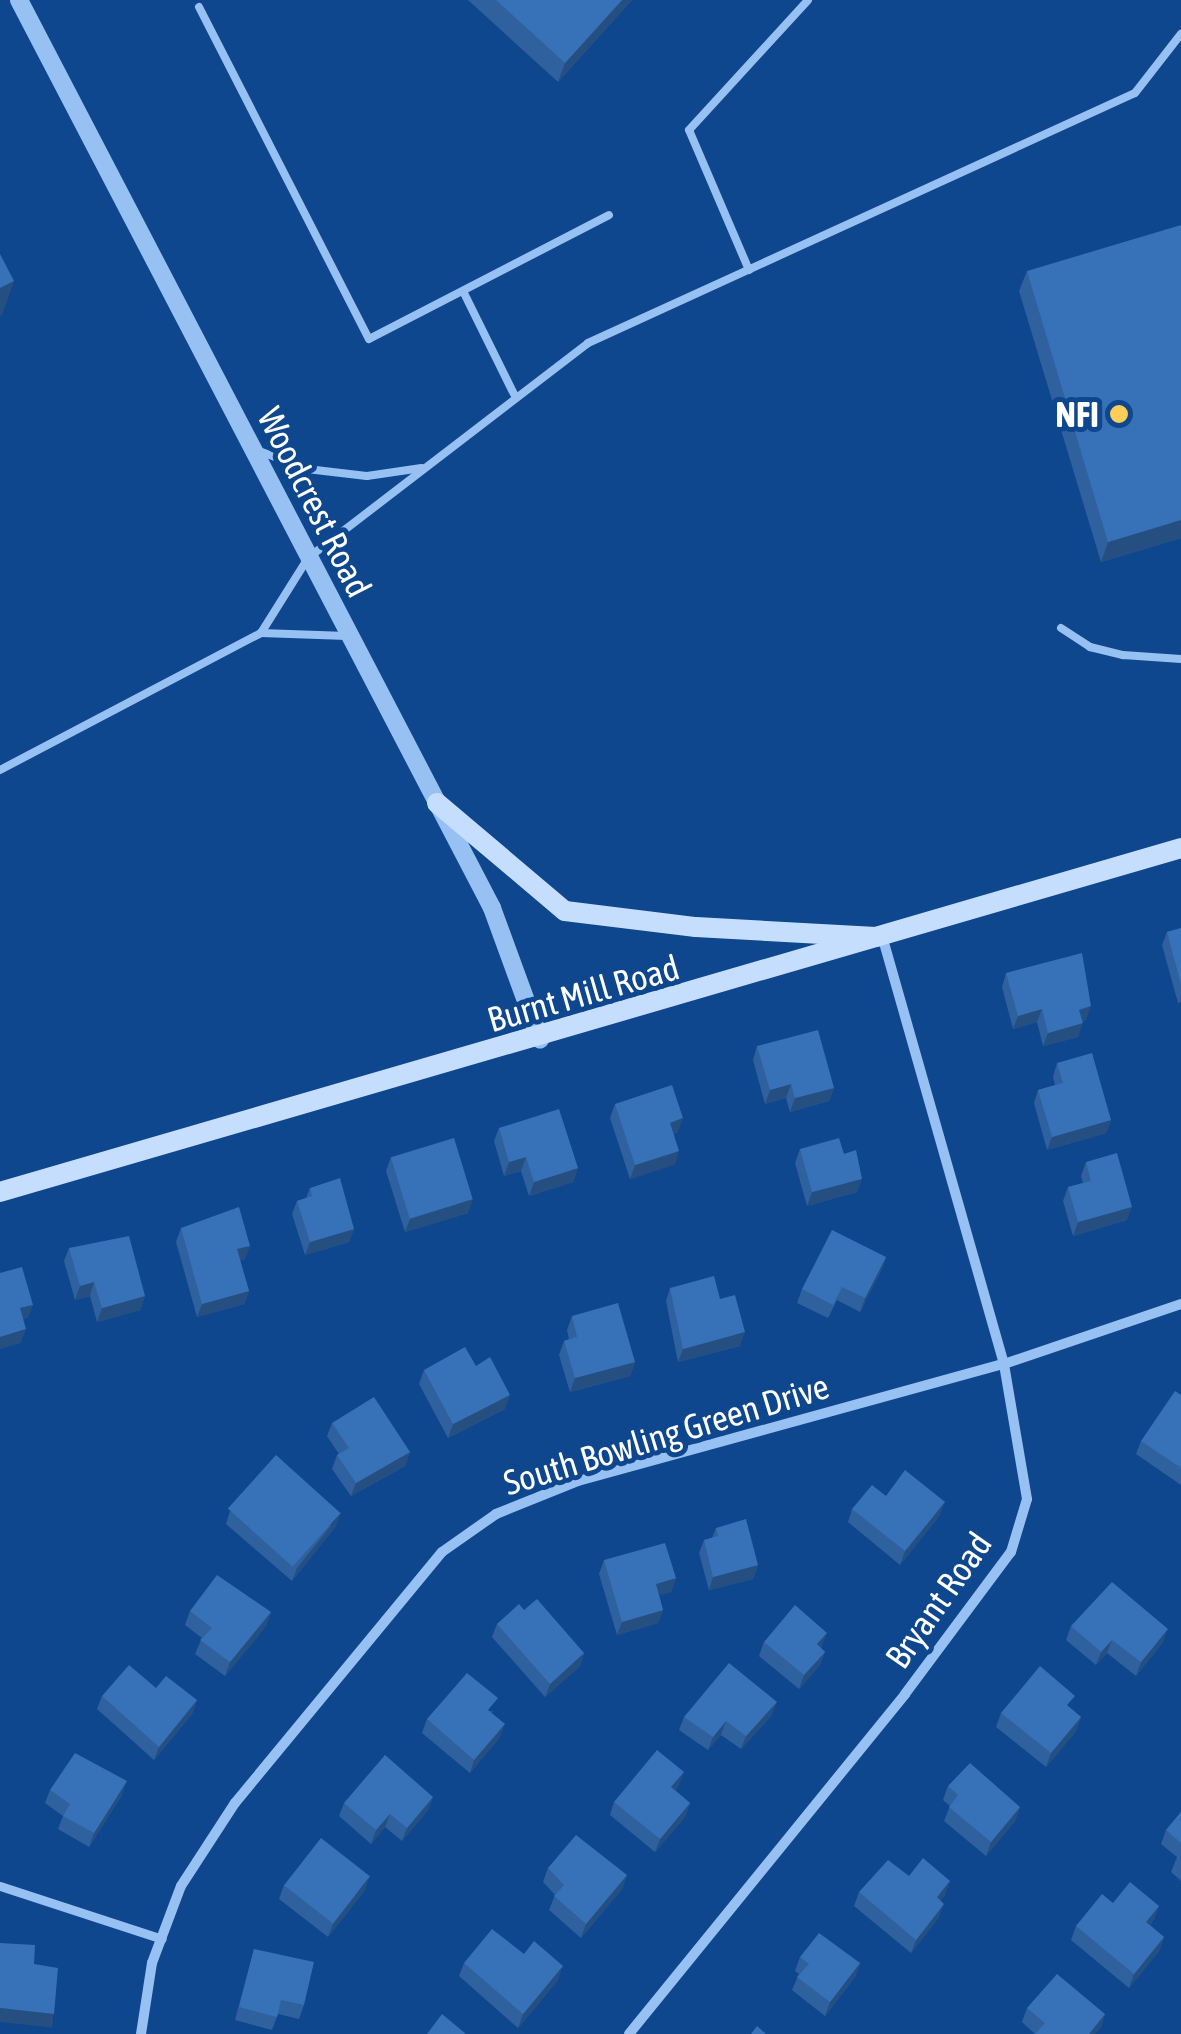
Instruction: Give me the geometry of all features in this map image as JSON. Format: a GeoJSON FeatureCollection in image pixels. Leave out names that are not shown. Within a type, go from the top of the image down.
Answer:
{"type":"FeatureCollection","features":[{"type":"Feature","properties":{"kind":"main road"},"geometry":{"type":"LineString","coordinates":[[437,803],[564,910],[883,939]]}},
{"type":"Feature","properties":{"kind":"main road","name":"Burnt Mill Road"},"geometry":{"type":"LineString","coordinates":[[0,1192],[540,1039],[1181,848]]}},
{"type":"Feature","properties":{"kind":"street","name":"Woodcrest Road"},"geometry":{"type":"LineString","coordinates":[[19,0],[492,908],[540,1039]]}},
{"type":"Feature","properties":{"kind":"street","name":"Bryant Road"},"geometry":{"type":"LineString","coordinates":[[628,2034],[905,1694],[1011,1552],[1027,1500],[1004,1364],[883,939]]}},
{"type":"Feature","properties":{"kind":"street","name":"South Bowling Green Drive"},"geometry":{"type":"LineString","coordinates":[[141,2034],[162,1938],[181,1886],[235,1802],[442,1552],[496,1514],[578,1481],[1004,1364],[1181,1304]]}},
{"type":"Feature","properties":{"kind":"street"},"geometry":{"type":"LineString","coordinates":[[0,1886],[162,1938]]}},
{"type":"Feature","properties":{"kind":"lane"},"geometry":{"type":"LineString","coordinates":[[749,270],[689,130],[808,0]]}},
{"type":"Feature","properties":{"kind":"lane"},"geometry":{"type":"LineString","coordinates":[[200,7],[369,339],[610,215]]}},
{"type":"Feature","properties":{"kind":"lane"},"geometry":{"type":"LineString","coordinates":[[261,633],[308,558],[426,468],[514,394],[588,343],[1135,94],[1181,34]]}},
{"type":"Feature","properties":{"kind":"lane"},"geometry":{"type":"LineString","coordinates":[[462,291],[514,394]]}},
{"type":"Feature","properties":{"kind":"lane"},"geometry":{"type":"LineString","coordinates":[[251,448],[307,469],[352,474],[426,468]]}},
{"type":"Feature","properties":{"kind":"lane"},"geometry":{"type":"LineString","coordinates":[[1061,628],[1106,651],[1181,659]]}},
{"type":"Feature","properties":{"kind":"lane"},"geometry":{"type":"LineString","coordinates":[[0,770],[261,633],[349,636]]}},
{"type":"Feature","properties":{"kind":"building"},"geometry":{"type":"Polygon","coordinates":[[[496,0],[622,0],[565,63],[496,0]]]}},
{"type":"Feature","properties":{"kind":"building","name":"NFI"},"geometry":{"type":"Polygon","coordinates":[[[1181,225],[1181,520],[1108,542],[1027,271],[1181,225]]]}},
{"type":"Feature","properties":{"kind":"building"},"geometry":{"type":"Polygon","coordinates":[[[0,254],[14,281],[0,288],[0,254]]]}},
{"type":"Feature","properties":{"kind":"building"},"geometry":{"type":"Polygon","coordinates":[[[1181,928],[1181,984],[1167,932],[1181,928]]]}},
{"type":"Feature","properties":{"kind":"building"},"geometry":{"type":"Polygon","coordinates":[[[1082,953],[1091,1006],[1079,1010],[1083,1023],[1048,1033],[1042,1009],[1018,1016],[1006,973],[1082,953]]]}},
{"type":"Feature","properties":{"kind":"building"},"geometry":{"type":"Polygon","coordinates":[[[818,1030],[834,1088],[795,1098],[791,1084],[770,1090],[757,1046],[818,1030]]]}},
{"type":"Feature","properties":{"kind":"building"},"geometry":{"type":"Polygon","coordinates":[[[1092,1053],[1111,1120],[1052,1137],[1038,1090],[1063,1083],[1057,1063],[1092,1053]]]}},
{"type":"Feature","properties":{"kind":"building"},"geometry":{"type":"Polygon","coordinates":[[[672,1085],[683,1118],[670,1123],[679,1151],[635,1165],[615,1104],[672,1085]]]}},
{"type":"Feature","properties":{"kind":"building"},"geometry":{"type":"Polygon","coordinates":[[[559,1109],[578,1168],[534,1182],[526,1157],[509,1162],[499,1128],[559,1109]]]}},
{"type":"Feature","properties":{"kind":"building"},"geometry":{"type":"Polygon","coordinates":[[[454,1138],[473,1199],[410,1219],[391,1157],[454,1138]]]}},
{"type":"Feature","properties":{"kind":"building"},"geometry":{"type":"Polygon","coordinates":[[[839,1138],[844,1154],[856,1150],[862,1179],[812,1192],[800,1149],[839,1138]]]}},
{"type":"Feature","properties":{"kind":"building"},"geometry":{"type":"Polygon","coordinates":[[[1117,1153],[1132,1207],[1078,1222],[1068,1187],[1091,1181],[1086,1162],[1117,1153]]]}},
{"type":"Feature","properties":{"kind":"building"},"geometry":{"type":"Polygon","coordinates":[[[340,1178],[354,1229],[310,1242],[297,1201],[312,1196],[310,1188],[340,1178]]]}},
{"type":"Feature","properties":{"kind":"building"},"geometry":{"type":"Polygon","coordinates":[[[239,1207],[250,1246],[237,1249],[249,1291],[202,1304],[181,1228],[239,1207]]]}},
{"type":"Feature","properties":{"kind":"building"},"geometry":{"type":"Polygon","coordinates":[[[832,1230],[886,1257],[865,1298],[842,1287],[833,1305],[802,1289],[832,1230]]]}},
{"type":"Feature","properties":{"kind":"building"},"geometry":{"type":"Polygon","coordinates":[[[129,1236],[145,1296],[102,1308],[94,1282],[80,1286],[69,1248],[129,1236]]]}},
{"type":"Feature","properties":{"kind":"building"},"geometry":{"type":"Polygon","coordinates":[[[22,1267],[33,1305],[20,1308],[26,1329],[0,1337],[0,1273],[22,1267]]]}},
{"type":"Feature","properties":{"kind":"building"},"geometry":{"type":"Polygon","coordinates":[[[714,1276],[720,1299],[735,1295],[745,1332],[683,1349],[670,1288],[714,1276]]]}},
{"type":"Feature","properties":{"kind":"building"},"geometry":{"type":"Polygon","coordinates":[[[618,1303],[635,1362],[575,1378],[564,1341],[577,1337],[572,1316],[618,1303]]]}},
{"type":"Feature","properties":{"kind":"building"},"geometry":{"type":"Polygon","coordinates":[[[465,1347],[476,1366],[490,1357],[510,1395],[453,1424],[424,1370],[465,1347]]]}},
{"type":"Feature","properties":{"kind":"building"},"geometry":{"type":"Polygon","coordinates":[[[1175,1391],[1181,1395],[1181,1468],[1141,1441],[1175,1391]]]}},
{"type":"Feature","properties":{"kind":"building"},"geometry":{"type":"Polygon","coordinates":[[[374,1397],[410,1452],[356,1483],[337,1455],[349,1448],[332,1423],[374,1397]]]}},
{"type":"Feature","properties":{"kind":"building"},"geometry":{"type":"Polygon","coordinates":[[[276,1455],[341,1513],[292,1567],[228,1509],[276,1455]]]}},
{"type":"Feature","properties":{"kind":"building"},"geometry":{"type":"Polygon","coordinates":[[[905,1470],[945,1502],[905,1551],[852,1509],[872,1485],[886,1496],[905,1470]]]}},
{"type":"Feature","properties":{"kind":"building"},"geometry":{"type":"Polygon","coordinates":[[[746,1519],[758,1565],[713,1577],[704,1540],[718,1536],[716,1528],[746,1519]]]}},
{"type":"Feature","properties":{"kind":"building"},"geometry":{"type":"Polygon","coordinates":[[[665,1543],[676,1578],[656,1584],[663,1610],[622,1622],[604,1560],[665,1543]]]}},
{"type":"Feature","properties":{"kind":"building"},"geometry":{"type":"Polygon","coordinates":[[[217,1575],[271,1612],[230,1662],[200,1640],[212,1628],[190,1611],[217,1575]]]}},
{"type":"Feature","properties":{"kind":"building"},"geometry":{"type":"Polygon","coordinates":[[[1112,1582],[1168,1629],[1141,1662],[1112,1640],[1101,1652],[1071,1626],[1112,1582]]]}},
{"type":"Feature","properties":{"kind":"building"},"geometry":{"type":"Polygon","coordinates":[[[537,1599],[584,1653],[550,1684],[497,1624],[519,1604],[524,1610],[537,1599]]]}},
{"type":"Feature","properties":{"kind":"building"},"geometry":{"type":"Polygon","coordinates":[[[795,1605],[827,1633],[817,1644],[825,1652],[804,1675],[764,1642],[795,1605]]]}},
{"type":"Feature","properties":{"kind":"building"},"geometry":{"type":"Polygon","coordinates":[[[729,1663],[777,1702],[746,1736],[726,1721],[713,1737],[684,1717],[729,1663]]]}},
{"type":"Feature","properties":{"kind":"building"},"geometry":{"type":"Polygon","coordinates":[[[129,1665],[156,1688],[166,1676],[197,1700],[159,1747],[102,1696],[129,1665]]]}},
{"type":"Feature","properties":{"kind":"building"},"geometry":{"type":"Polygon","coordinates":[[[1040,1666],[1075,1696],[1067,1705],[1081,1717],[1051,1753],[1001,1713],[1040,1666]]]}},
{"type":"Feature","properties":{"kind":"building"},"geometry":{"type":"Polygon","coordinates":[[[467,1673],[498,1698],[488,1710],[505,1724],[474,1760],[427,1719],[467,1673]]]}},
{"type":"Feature","properties":{"kind":"building"},"geometry":{"type":"Polygon","coordinates":[[[657,1750],[684,1772],[671,1787],[690,1803],[660,1839],[614,1802],[657,1750]]]}},
{"type":"Feature","properties":{"kind":"building"},"geometry":{"type":"Polygon","coordinates":[[[75,1753],[127,1781],[94,1833],[63,1816],[70,1804],[50,1790],[75,1753]]]}},
{"type":"Feature","properties":{"kind":"building"},"geometry":{"type":"Polygon","coordinates":[[[385,1755],[433,1797],[407,1828],[390,1814],[376,1830],[344,1803],[385,1755]]]}},
{"type":"Feature","properties":{"kind":"building"},"geometry":{"type":"Polygon","coordinates":[[[970,1763],[1020,1807],[991,1842],[949,1807],[958,1795],[948,1786],[970,1763]]]}},
{"type":"Feature","properties":{"kind":"building"},"geometry":{"type":"Polygon","coordinates":[[[1181,1812],[1181,1843],[1166,1830],[1181,1812]]]}},
{"type":"Feature","properties":{"kind":"building"},"geometry":{"type":"Polygon","coordinates":[[[576,1835],[627,1875],[586,1924],[554,1896],[564,1885],[548,1868],[576,1835]]]}},
{"type":"Feature","properties":{"kind":"building"},"geometry":{"type":"Polygon","coordinates":[[[321,1838],[370,1876],[333,1923],[284,1885],[321,1838]]]}},
{"type":"Feature","properties":{"kind":"building"},"geometry":{"type":"Polygon","coordinates":[[[923,1858],[950,1881],[937,1897],[944,1904],[916,1940],[859,1892],[888,1860],[909,1876],[923,1858]]]}},
{"type":"Feature","properties":{"kind":"building"},"geometry":{"type":"Polygon","coordinates":[[[1130,1882],[1159,1906],[1146,1922],[1164,1937],[1134,1974],[1076,1926],[1102,1894],[1113,1903],[1130,1882]]]}},
{"type":"Feature","properties":{"kind":"building"},"geometry":{"type":"Polygon","coordinates":[[[492,1929],[524,1954],[534,1941],[563,1966],[523,2014],[464,1963],[492,1929]]]}},
{"type":"Feature","properties":{"kind":"building"},"geometry":{"type":"Polygon","coordinates":[[[819,1933],[860,1963],[830,2002],[797,1977],[809,1964],[800,1957],[819,1933]]]}},
{"type":"Feature","properties":{"kind":"building"},"geometry":{"type":"Polygon","coordinates":[[[0,1943],[35,1945],[34,1964],[58,1968],[54,2014],[0,2008],[0,1943]]]}},
{"type":"Feature","properties":{"kind":"building"},"geometry":{"type":"Polygon","coordinates":[[[254,1949],[314,1962],[304,2005],[281,2000],[277,2017],[239,2007],[254,1949]]]}},
{"type":"Feature","properties":{"kind":"building"},"geometry":{"type":"Polygon","coordinates":[[[1057,1974],[1105,2014],[1089,2034],[1035,2034],[1045,2023],[1027,2008],[1057,1974]]]}},
{"type":"Feature","properties":{"kind":"building"},"geometry":{"type":"Polygon","coordinates":[[[442,2014],[466,2034],[427,2034],[442,2014]]]}},
{"type":"Feature","properties":{"kind":"place","name":"NFI"},"geometry":{"type":"Point","coordinates":[1119,414]}}]}
